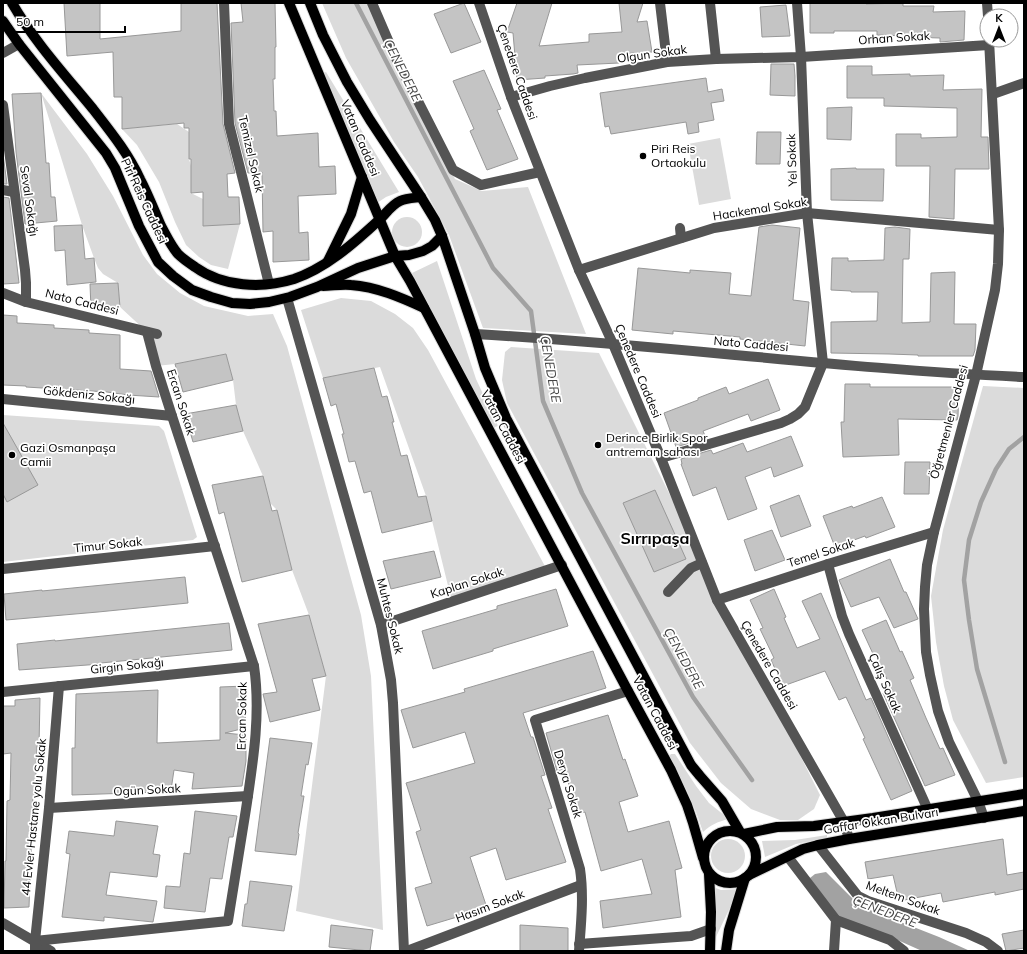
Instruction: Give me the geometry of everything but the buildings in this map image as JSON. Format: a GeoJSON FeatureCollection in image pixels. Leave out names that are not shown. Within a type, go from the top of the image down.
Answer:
{"type":"FeatureCollection","features":[{"type":"Feature","properties":{"kind":"main road","name":"Piri Reis Caddesi"},"geometry":{"type":"LineString","coordinates":[[12,3],[39,42],[110,130],[127,154],[140,177],[168,240],[178,254],[195,268],[213,277],[234,283],[252,285],[269,284],[293,279],[314,271],[345,250],[380,220],[389,209],[399,201],[421,197]]}},
{"type":"Feature","properties":{"kind":"main road","name":"Vatan Caddesi"},"geometry":{"type":"LineString","coordinates":[[289,3],[395,256],[410,281],[681,790],[694,823],[705,866],[709,874],[711,929],[710,951]]}},
{"type":"Feature","properties":{"kind":"main road","name":"Vatan Caddesi"},"geometry":{"type":"LineString","coordinates":[[310,3],[323,35],[347,82],[435,220],[442,236],[485,368],[506,418],[691,765],[722,801],[742,833],[750,839],[754,846],[756,853],[754,869],[747,877],[729,930],[726,951]]}},
{"type":"Feature","properties":{"kind":"main road","name":"Piri Reis Caddesi"},"geometry":{"type":"LineString","coordinates":[[3,21],[19,44],[106,153],[115,168],[139,226],[158,262],[173,276],[192,290],[232,303],[250,304],[288,298],[317,287],[358,268],[395,256],[409,255],[423,251],[432,246],[442,236]]}},
{"type":"Feature","properties":{"kind":"main road"},"geometry":{"type":"LineString","coordinates":[[328,261],[351,214],[362,177]]}},
{"type":"Feature","properties":{"kind":"main road"},"geometry":{"type":"LineString","coordinates":[[317,287],[350,285],[373,288],[424,308]]}},
{"type":"Feature","properties":{"kind":"main road","name":"Gaffar Okkan Bulvarı"},"geometry":{"type":"LineString","coordinates":[[742,833],[777,827],[814,826],[844,822],[1024,794]]}},
{"type":"Feature","properties":{"kind":"main road","name":"Gaffar Okkan Bulvarı"},"geometry":{"type":"LineString","coordinates":[[747,877],[803,849],[818,844],[1024,812]]}},
{"type":"Feature","properties":{"kind":"main road"},"geometry":{"type":"LineString","coordinates":[[703,858],[704,849],[708,841],[714,835],[722,831],[731,830],[742,833]]}},
{"type":"Feature","properties":{"kind":"main road"},"geometry":{"type":"LineString","coordinates":[[709,874],[715,879],[730,883],[738,882],[747,877]]}},
{"type":"Feature","properties":{"kind":"street","name":"Temizel Sokak"},"geometry":{"type":"LineString","coordinates":[[224,3],[229,124],[269,284]]}},
{"type":"Feature","properties":{"kind":"street"},"geometry":{"type":"LineString","coordinates":[[372,3],[394,54],[453,170],[481,185],[540,172]]}},
{"type":"Feature","properties":{"kind":"street","name":"Çenedere Caddesi"},"geometry":{"type":"LineString","coordinates":[[479,3],[511,97],[578,270],[614,344],[717,600],[844,822],[849,839]]}},
{"type":"Feature","properties":{"kind":"street"},"geometry":{"type":"LineString","coordinates":[[660,3],[667,62]]}},
{"type":"Feature","properties":{"kind":"street"},"geometry":{"type":"LineString","coordinates":[[710,3],[716,60]]}},
{"type":"Feature","properties":{"kind":"street","name":"Yel Sokak"},"geometry":{"type":"LineString","coordinates":[[797,3],[801,57],[806,213],[823,363]]}},
{"type":"Feature","properties":{"kind":"street"},"geometry":{"type":"LineString","coordinates":[[3,53],[19,44]]}},
{"type":"Feature","properties":{"kind":"street","name":"Orhan Sokak"},"geometry":{"type":"LineString","coordinates":[[801,57],[979,44]]}},
{"type":"Feature","properties":{"kind":"street","name":"Öğretmenler Caddesi"},"geometry":{"type":"LineString","coordinates":[[984,818],[978,801],[949,742],[938,711],[926,652],[924,609],[925,587],[934,532],[976,375],[995,290],[998,264],[999,230],[989,48]]}},
{"type":"Feature","properties":{"kind":"street","name":"Olgun Sokak"},"geometry":{"type":"LineString","coordinates":[[511,97],[585,78],[667,62],[801,57]]}},
{"type":"Feature","properties":{"kind":"street"},"geometry":{"type":"LineString","coordinates":[[992,94],[1024,83]]}},
{"type":"Feature","properties":{"kind":"street","name":"Seval Sokağı"},"geometry":{"type":"LineString","coordinates":[[3,105],[25,270],[26,302]]}},
{"type":"Feature","properties":{"kind":"street"},"geometry":{"type":"LineString","coordinates":[[3,190],[14,192]]}},
{"type":"Feature","properties":{"kind":"street","name":"Hacıkemal Sokak"},"geometry":{"type":"LineString","coordinates":[[578,270],[680,233],[806,213],[999,230]]}},
{"type":"Feature","properties":{"kind":"street","name":"Nato Caddesi"},"geometry":{"type":"LineString","coordinates":[[3,293],[26,302],[152,333]]}},
{"type":"Feature","properties":{"kind":"street","name":"Muhtes Sokak"},"geometry":{"type":"LineString","coordinates":[[288,298],[381,625],[391,680],[394,702],[404,951]]}},
{"type":"Feature","properties":{"kind":"street","name":"Ercan Sokak"},"geometry":{"type":"LineString","coordinates":[[35,946],[228,921],[254,762],[256,734],[256,681],[254,666],[156,366],[152,333]]}},
{"type":"Feature","properties":{"kind":"street","name":"Nato Caddesi"},"geometry":{"type":"LineString","coordinates":[[475,334],[544,338],[976,375],[1024,377]]}},
{"type":"Feature","properties":{"kind":"street"},"geometry":{"type":"LineString","coordinates":[[661,458],[781,423],[790,419],[798,414],[805,406],[823,363]]}},
{"type":"Feature","properties":{"kind":"street","name":"Gökdeniz Sokağı"},"geometry":{"type":"LineString","coordinates":[[3,399],[172,416]]}},
{"type":"Feature","properties":{"kind":"street","name":"Temel Sokak"},"geometry":{"type":"LineString","coordinates":[[717,600],[934,532]]}},
{"type":"Feature","properties":{"kind":"street","name":"Timur Sokak"},"geometry":{"type":"LineString","coordinates":[[3,569],[215,546]]}},
{"type":"Feature","properties":{"kind":"street"},"geometry":{"type":"LineString","coordinates":[[668,592],[691,568],[702,563]]}},
{"type":"Feature","properties":{"kind":"street","name":"Çalış Sokak"},"geometry":{"type":"LineString","coordinates":[[828,564],[842,616],[849,634],[928,810]]}},
{"type":"Feature","properties":{"kind":"street","name":"Kaplan Sokak"},"geometry":{"type":"LineString","coordinates":[[381,625],[562,565]]}},
{"type":"Feature","properties":{"kind":"street","name":"Girgin Sokağı"},"geometry":{"type":"LineString","coordinates":[[3,692],[254,666]]}},
{"type":"Feature","properties":{"kind":"street","name":"44 Evler Hastane yolu Sokak"},"geometry":{"type":"LineString","coordinates":[[35,946],[60,686]]}},
{"type":"Feature","properties":{"kind":"street","name":"Derya Sokak"},"geometry":{"type":"LineString","coordinates":[[579,948],[581,902],[580,869],[535,720],[628,691]]}},
{"type":"Feature","properties":{"kind":"street","name":"Ogün Sokak"},"geometry":{"type":"LineString","coordinates":[[49,808],[248,796]]}},
{"type":"Feature","properties":{"kind":"street","name":"Meltem Sokak"},"geometry":{"type":"LineString","coordinates":[[818,844],[858,896],[868,901],[966,933],[986,942],[998,951]]}},
{"type":"Feature","properties":{"kind":"street"},"geometry":{"type":"LineString","coordinates":[[788,856],[836,920],[890,940],[904,951]]}},
{"type":"Feature","properties":{"kind":"street","name":"Hasım Sokak"},"geometry":{"type":"LineString","coordinates":[[407,951],[581,885]]}},
{"type":"Feature","properties":{"kind":"street"},"geometry":{"type":"LineString","coordinates":[[834,951],[836,920]]}},
{"type":"Feature","properties":{"kind":"street"},"geometry":{"type":"LineString","coordinates":[[3,923],[35,946],[51,951]]}},
{"type":"Feature","properties":{"kind":"street"},"geometry":{"type":"LineString","coordinates":[[579,948],[691,936],[711,929]]}},
{"type":"Feature","properties":{"kind":"shaded area"},"geometry":{"type":"Polygon","coordinates":[[[322,3],[367,3],[455,179],[482,191],[528,187],[586,334],[483,328],[449,235],[418,177],[394,142],[346,58],[322,3]]]}},
{"type":"Feature","properties":{"kind":"shaded area"},"geometry":{"type":"Polygon","coordinates":[[[326,72],[399,192],[386,197],[377,203],[322,74],[326,72]]]}},
{"type":"Feature","properties":{"kind":"shaded area"},"geometry":{"type":"Polygon","coordinates":[[[41,93],[87,154],[113,196],[143,255],[157,274],[180,293],[204,306],[248,316],[273,314],[287,346],[361,615],[371,676],[383,930],[296,911],[326,676],[309,615],[292,570],[277,510],[269,502],[263,476],[243,431],[236,405],[233,380],[226,354],[175,364],[156,366],[147,332],[120,307],[118,283],[103,274],[98,268],[94,258],[82,225],[41,93]]]}},
{"type":"Feature","properties":{"kind":"shaded area"},"geometry":{"type":"Polygon","coordinates":[[[177,124],[189,132],[191,193],[203,199],[240,224],[228,269],[211,265],[199,257],[186,245],[159,182],[137,145],[122,129],[177,124]]]}},
{"type":"Feature","properties":{"kind":"shaded area"},"geometry":{"type":"Polygon","coordinates":[[[720,138],[731,199],[699,205],[688,144],[720,138]]]}},
{"type":"Feature","properties":{"kind":"shaded area"},"geometry":{"type":"Polygon","coordinates":[[[407,217],[418,221],[422,232],[418,243],[407,247],[396,243],[392,232],[396,221],[407,217]]]}},
{"type":"Feature","properties":{"kind":"shaded area"},"geometry":{"type":"Polygon","coordinates":[[[437,261],[476,379],[498,426],[492,428],[412,273],[437,261]]]}},
{"type":"Feature","properties":{"kind":"shaded area"},"geometry":{"type":"Polygon","coordinates":[[[341,298],[371,301],[395,314],[413,328],[428,350],[547,570],[452,602],[426,496],[380,367],[323,378],[301,310],[341,298]]]}},
{"type":"Feature","properties":{"kind":"shaded area"},"geometry":{"type":"Polygon","coordinates":[[[511,347],[599,353],[820,795],[814,809],[798,820],[780,820],[751,809],[721,783],[690,743],[507,403],[502,380],[505,352],[511,347]]]}},
{"type":"Feature","properties":{"kind":"shaded area"},"geometry":{"type":"Polygon","coordinates":[[[983,386],[1024,388],[1024,777],[986,783],[953,720],[944,686],[936,642],[931,596],[943,530],[983,386]]]}},
{"type":"Feature","properties":{"kind":"shaded area"},"geometry":{"type":"Polygon","coordinates":[[[3,415],[159,426],[164,431],[197,537],[193,540],[3,562],[3,415]]]}},
{"type":"Feature","properties":{"kind":"shaded area"},"geometry":{"type":"Polygon","coordinates":[[[671,754],[675,754],[709,803],[729,819],[709,827],[703,832],[687,791],[668,757],[671,754]]]}},
{"type":"Feature","properties":{"kind":"shaded area"},"geometry":{"type":"Polygon","coordinates":[[[827,835],[827,838],[796,844],[765,857],[762,841],[795,840],[827,835]]]}},
{"type":"Feature","properties":{"kind":"shaded area"},"geometry":{"type":"Polygon","coordinates":[[[728,839],[740,844],[745,856],[740,868],[728,873],[716,868],[711,856],[716,844],[728,839]]]}},
{"type":"Feature","properties":{"kind":"shaded area"},"geometry":{"type":"Polygon","coordinates":[[[826,872],[860,906],[939,937],[970,951],[922,951],[893,938],[837,919],[810,878],[815,874],[826,872]]]}},
{"type":"Feature","properties":{"kind":"shaded area"},"geometry":{"type":"Polygon","coordinates":[[[713,887],[721,890],[739,889],[714,941],[713,887]]]}},
{"type":"Feature","properties":{"kind":"waterway","name":"ÇENEDERE"},"geometry":{"type":"LineString","coordinates":[[356,3],[493,268],[531,311],[543,401],[582,493],[693,697],[752,780]]}},
{"type":"Feature","properties":{"kind":"waterway"},"geometry":{"type":"LineString","coordinates":[[1005,762],[977,669],[964,580],[969,540],[981,502],[996,469],[1009,449],[1024,437]]}},
{"type":"Feature","properties":{"kind":"place","name":"Piri Reis Ortaokulu"},"geometry":{"type":"Point","coordinates":[643,156]}},
{"type":"Feature","properties":{"kind":"place","name":"Derince Birlik Spor antreman sahası"},"geometry":{"type":"Point","coordinates":[598,445]}},
{"type":"Feature","properties":{"kind":"place","name":"Gazi Osmanpaşa Camii"},"geometry":{"type":"Point","coordinates":[12,455]}},
{"type":"Feature","properties":{"kind":"district","name":"Sırrıpaşa"},"geometry":{"type":"Point","coordinates":[655,538]}}]}
